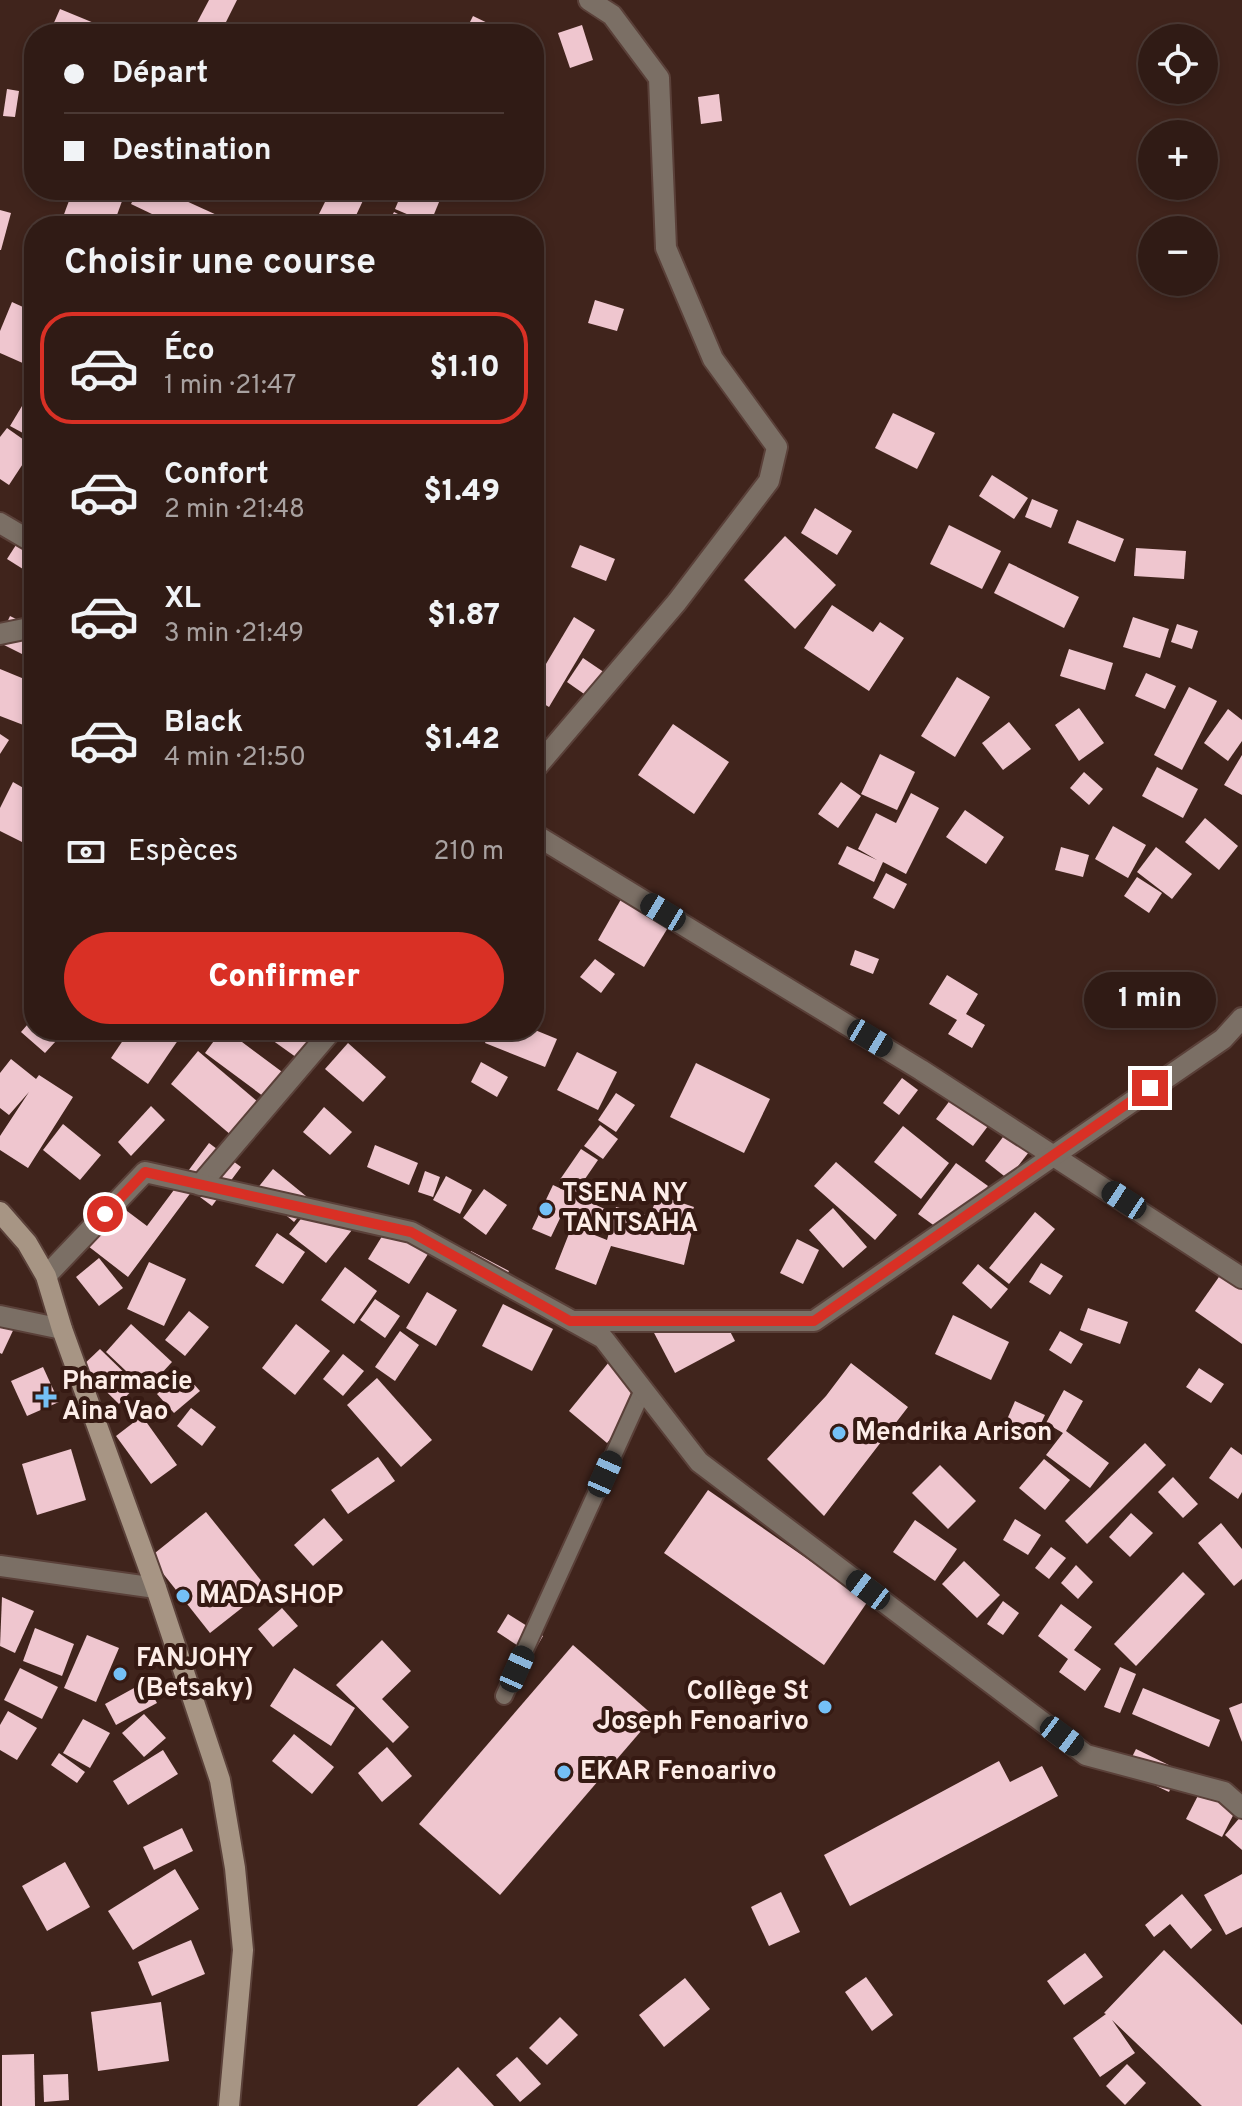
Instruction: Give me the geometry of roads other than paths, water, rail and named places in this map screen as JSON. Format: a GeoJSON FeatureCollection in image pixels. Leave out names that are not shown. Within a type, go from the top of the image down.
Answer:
{"type":"FeatureCollection","features":[{"type":"Feature","properties":{"kind":"main road"},"geometry":{"type":"LineString","coordinates":[[0,1212],[27,1243],[46,1276],[220,1780],[235,1868],[243,1950],[229,2106]]}},
{"type":"Feature","properties":{"kind":"street"},"geometry":{"type":"LineString","coordinates":[[544,758],[677,602],[769,481],[777,447],[713,359],[666,248],[659,78],[612,15],[589,0]]}},
{"type":"Feature","properties":{"kind":"street"},"geometry":{"type":"LineString","coordinates":[[0,523],[24,537]]}},
{"type":"Feature","properties":{"kind":"street"},"geometry":{"type":"LineString","coordinates":[[0,634],[24,629]]}},
{"type":"Feature","properties":{"kind":"street"},"geometry":{"type":"LineString","coordinates":[[544,840],[921,1070],[1242,1278]]}},
{"type":"Feature","properties":{"kind":"street"},"geometry":{"type":"LineString","coordinates":[[570,1321],[814,1321],[1223,1039],[1242,1018]]}},
{"type":"Feature","properties":{"kind":"street"},"geometry":{"type":"LineString","coordinates":[[200,1185],[323,1040]]}},
{"type":"Feature","properties":{"kind":"street"},"geometry":{"type":"LineString","coordinates":[[46,1276],[145,1172],[411,1232],[603,1338],[699,1462],[1086,1755],[1233,1787],[1242,1808]]}},
{"type":"Feature","properties":{"kind":"street"},"geometry":{"type":"LineString","coordinates":[[0,1316],[62,1329]]}},
{"type":"Feature","properties":{"kind":"street"},"geometry":{"type":"LineString","coordinates":[[0,1566],[156,1588]]}},
{"type":"Feature","properties":{"kind":"lane"},"geometry":{"type":"LineString","coordinates":[[504,1696],[643,1390]]}},
{"type":"Feature","properties":{"kind":"place","name":"TSENA NY TANTSAHA"},"geometry":{"type":"Point","coordinates":[546,1209]}},
{"type":"Feature","properties":{"kind":"place","name":"Pharmacie Aina Vao"},"geometry":{"type":"Point","coordinates":[46,1397]}},
{"type":"Feature","properties":{"kind":"place","name":"Mendrika Arison"},"geometry":{"type":"Point","coordinates":[839,1433]}},
{"type":"Feature","properties":{"kind":"place","name":"MADASHOP"},"geometry":{"type":"Point","coordinates":[183,1596]}},
{"type":"Feature","properties":{"kind":"place","name":"FANJOHY (Betsaky)"},"geometry":{"type":"Point","coordinates":[120,1674]}},
{"type":"Feature","properties":{"kind":"place","name":"Collège St Joseph Fenoarivo"},"geometry":{"type":"Point","coordinates":[825,1707]}},
{"type":"Feature","properties":{"kind":"place","name":"EKAR Fenoarivo"},"geometry":{"type":"Point","coordinates":[564,1772]}}]}
